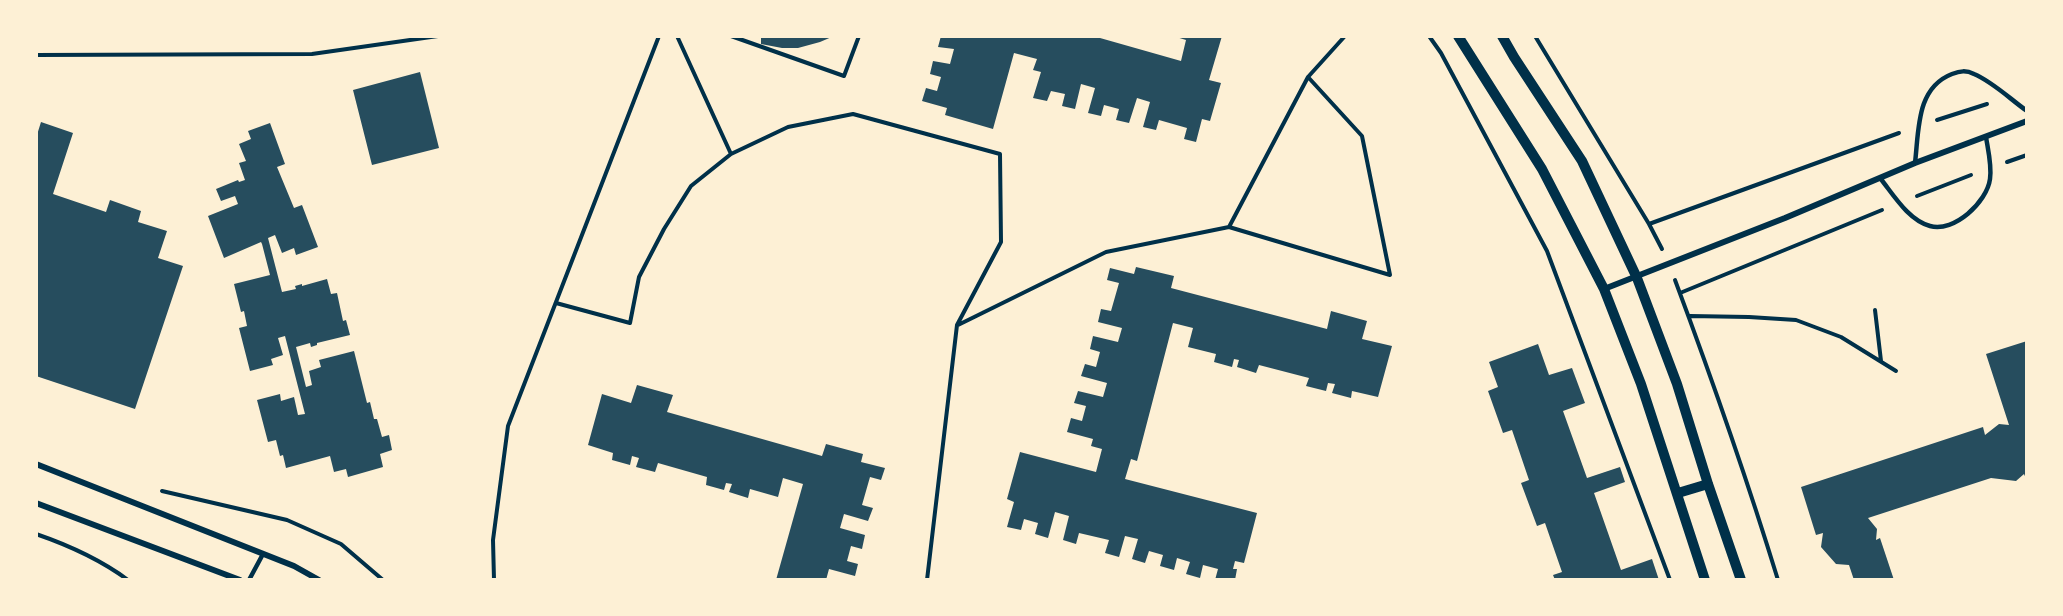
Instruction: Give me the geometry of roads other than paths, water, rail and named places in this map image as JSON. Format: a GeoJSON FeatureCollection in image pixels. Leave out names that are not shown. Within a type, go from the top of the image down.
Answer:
{"type":"FeatureCollection","features":[{"type":"Feature","properties":{"kind":"street"},"geometry":{"type":"LineString","coordinates":[[1458,36],[1542,169],[1604,290],[1641,384],[1705,580]]}},
{"type":"Feature","properties":{"kind":"street"},"geometry":{"type":"LineString","coordinates":[[1502,36],[1582,161],[1637,278],[1677,384],[1708,484],[1742,580]]}},
{"type":"Feature","properties":{"kind":"street"},"geometry":{"type":"LineString","coordinates":[[1604,290],[1915,163],[2027,121]]}},
{"type":"Feature","properties":{"kind":"street"},"geometry":{"type":"LineString","coordinates":[[36,464],[294,566],[319,580]]}},
{"type":"Feature","properties":{"kind":"street"},"geometry":{"type":"LineString","coordinates":[[1678,493],[1708,484]]}},
{"type":"Feature","properties":{"kind":"street"},"geometry":{"type":"LineString","coordinates":[[36,503],[240,580]]}},
{"type":"Feature","properties":{"kind":"lane"},"geometry":{"type":"LineString","coordinates":[[1915,163],[1921,108],[1929,92],[1943,78],[1961,70],[1973,73],[2027,111]]}},
{"type":"Feature","properties":{"kind":"lane"},"geometry":{"type":"LineString","coordinates":[[1880,178],[1915,218],[1930,226],[1955,225],[1978,204],[1990,181],[1986,137]]}},
{"type":"Feature","properties":{"kind":"lane"},"geometry":{"type":"LineString","coordinates":[[249,580],[263,554]]}}]}
